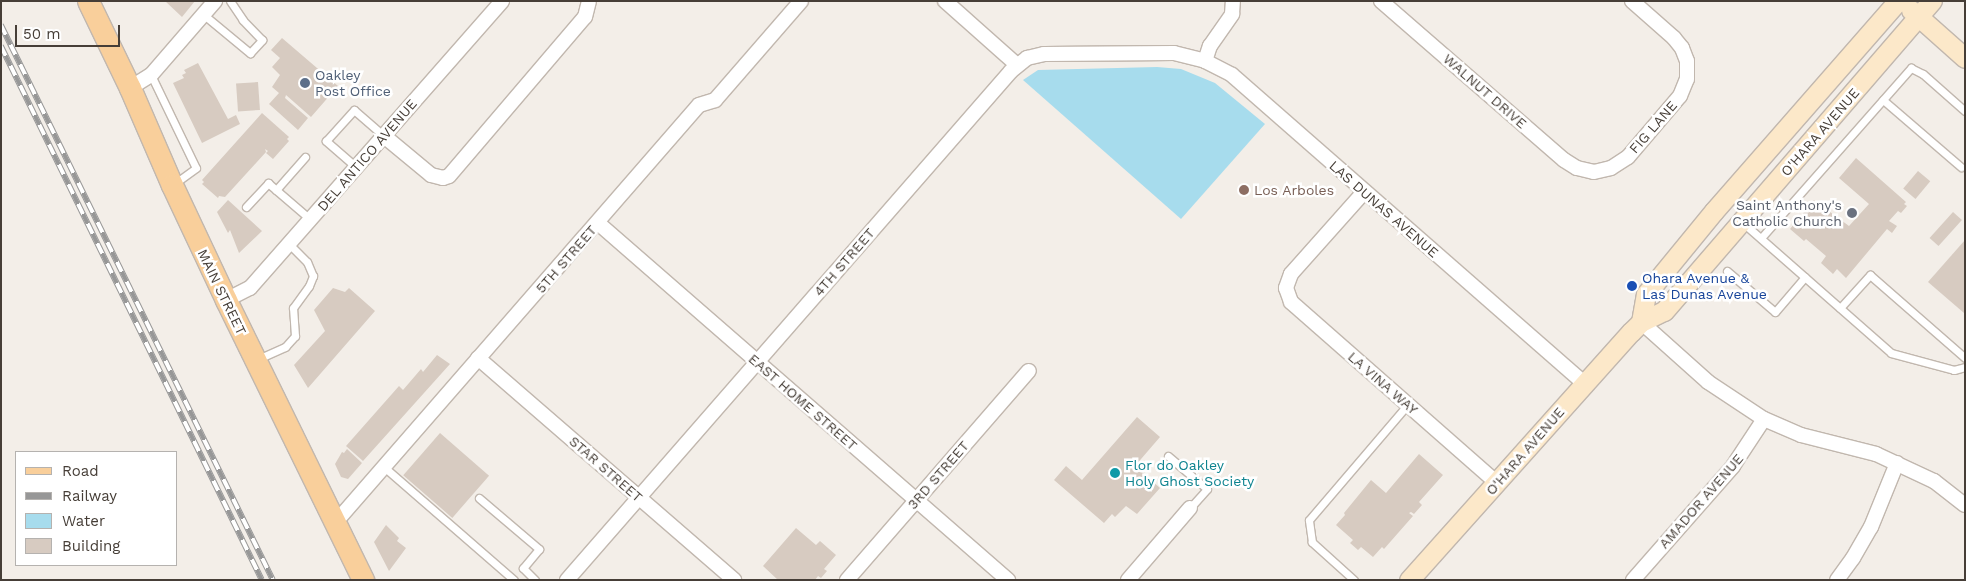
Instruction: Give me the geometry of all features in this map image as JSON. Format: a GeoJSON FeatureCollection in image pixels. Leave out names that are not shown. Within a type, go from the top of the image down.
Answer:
{"type":"FeatureCollection","features":[{"type":"Feature","properties":{"kind":"main road","name":"MAIN STREET"},"geometry":{"type":"LineString","coordinates":[[88,1],[130,88],[172,185],[226,300],[363,580]]}},
{"type":"Feature","properties":{"kind":"main road"},"geometry":{"type":"LineString","coordinates":[[1899,1],[1965,58]]}},
{"type":"Feature","properties":{"kind":"main road","name":"O'HARA AVENUE"},"geometry":{"type":"LineString","coordinates":[[1641,322],[1646,294],[1714,211],[1899,1]]}},
{"type":"Feature","properties":{"kind":"main road","name":"O'HARA AVENUE"},"geometry":{"type":"LineString","coordinates":[[1409,580],[1498,483],[1584,383],[1641,322],[1664,310],[1932,1]]}},
{"type":"Feature","properties":{"kind":"street"},"geometry":{"type":"LineString","coordinates":[[130,88],[151,75],[215,1]]}},
{"type":"Feature","properties":{"kind":"street","name":"DEL ANTICO AVENUE"},"geometry":{"type":"LineString","coordinates":[[226,300],[250,288],[502,1]]}},
{"type":"Feature","properties":{"kind":"street"},"geometry":{"type":"LineString","coordinates":[[384,136],[431,175],[443,178],[449,176],[585,17],[589,1]]}},
{"type":"Feature","properties":{"kind":"street","name":"5TH STREET"},"geometry":{"type":"LineString","coordinates":[[335,523],[699,105],[715,100],[801,1]]}},
{"type":"Feature","properties":{"kind":"street"},"geometry":{"type":"LineString","coordinates":[[944,1],[1017,65]]}},
{"type":"Feature","properties":{"kind":"street"},"geometry":{"type":"LineString","coordinates":[[1205,61],[1210,46],[1232,14],[1233,1]]}},
{"type":"Feature","properties":{"kind":"street","name":"WALNUT DRIVE"},"geometry":{"type":"LineString","coordinates":[[1381,1],[1564,160],[1577,168],[1594,172]]}},
{"type":"Feature","properties":{"kind":"street","name":"FIG LANE"},"geometry":{"type":"LineString","coordinates":[[1594,172],[1611,168],[1628,157],[1680,96],[1687,79],[1687,62],[1682,48],[1674,38],[1632,1]]}},
{"type":"Feature","properties":{"kind":"street","name":"4TH STREET"},"geometry":{"type":"LineString","coordinates":[[567,580],[756,361],[1017,65],[1027,58],[1044,54],[1174,53]]}},
{"type":"Feature","properties":{"kind":"street","name":"LAS DUNAS AVENUE"},"geometry":{"type":"LineString","coordinates":[[1174,53],[1205,61],[1232,76],[1584,383]]}},
{"type":"Feature","properties":{"kind":"street","name":"LA VINA WAY"},"geometry":{"type":"LineString","coordinates":[[1364,192],[1291,274],[1286,288],[1292,302],[1498,483]]}},
{"type":"Feature","properties":{"kind":"street","name":"EAST HOME STREET"},"geometry":{"type":"LineString","coordinates":[[598,223],[1008,580]]}},
{"type":"Feature","properties":{"kind":"street"},"geometry":{"type":"LineString","coordinates":[[1641,322],[1708,382],[1764,419],[1800,435],[1876,454],[1934,481],[1965,504]]}},
{"type":"Feature","properties":{"kind":"street","name":"STAR STREET"},"geometry":{"type":"LineString","coordinates":[[478,358],[734,580]]}},
{"type":"Feature","properties":{"kind":"street","name":"3RD STREET"},"geometry":{"type":"LineString","coordinates":[[847,580],[1029,371]]}},
{"type":"Feature","properties":{"kind":"street","name":"AMADOR AVENUE"},"geometry":{"type":"LineString","coordinates":[[1633,580],[1733,466],[1764,419]]}},
{"type":"Feature","properties":{"kind":"street"},"geometry":{"type":"LineString","coordinates":[[1837,580],[1871,527],[1897,463]]}},
{"type":"Feature","properties":{"kind":"street"},"geometry":{"type":"LineString","coordinates":[[1128,580],[1190,508]]}},
{"type":"Feature","properties":{"kind":"lane"},"geometry":{"type":"LineString","coordinates":[[204,15],[250,53],[262,40],[243,20],[230,1]]}},
{"type":"Feature","properties":{"kind":"lane"},"geometry":{"type":"LineString","coordinates":[[1761,238],[1911,68],[1923,74],[1965,111]]}},
{"type":"Feature","properties":{"kind":"lane"},"geometry":{"type":"LineString","coordinates":[[151,75],[196,168],[172,185]]}},
{"type":"Feature","properties":{"kind":"lane"},"geometry":{"type":"LineString","coordinates":[[1883,100],[1963,167]]}},
{"type":"Feature","properties":{"kind":"lane"},"geometry":{"type":"LineString","coordinates":[[356,167],[326,141],[354,110],[384,136]]}},
{"type":"Feature","properties":{"kind":"lane"},"geometry":{"type":"LineString","coordinates":[[276,190],[305,157]]}},
{"type":"Feature","properties":{"kind":"lane"},"geometry":{"type":"LineString","coordinates":[[246,207],[268,183],[311,220]]}},
{"type":"Feature","properties":{"kind":"lane"},"geometry":{"type":"LineString","coordinates":[[1742,222],[1891,353],[1954,370],[1965,367]]}},
{"type":"Feature","properties":{"kind":"lane"},"geometry":{"type":"LineString","coordinates":[[255,360],[285,347],[295,336],[293,308],[309,286],[313,276],[307,262],[289,244]]}},
{"type":"Feature","properties":{"kind":"lane"},"geometry":{"type":"LineString","coordinates":[[1727,270],[1775,312],[1805,278]]}},
{"type":"Feature","properties":{"kind":"lane"},"geometry":{"type":"LineString","coordinates":[[1840,308],[1870,275],[1965,358]]}},
{"type":"Feature","properties":{"kind":"lane"},"geometry":{"type":"LineString","coordinates":[[1354,580],[1312,542],[1309,520],[1408,404]]}},
{"type":"Feature","properties":{"kind":"lane"},"geometry":{"type":"LineString","coordinates":[[1168,456],[1207,489],[1190,508]]}},
{"type":"Feature","properties":{"kind":"lane"},"geometry":{"type":"LineString","coordinates":[[384,467],[514,580]]}},
{"type":"Feature","properties":{"kind":"lane"},"geometry":{"type":"LineString","coordinates":[[479,498],[539,549],[523,568],[535,580]]}},
{"type":"Feature","properties":{"kind":"water"},"geometry":{"type":"Polygon","coordinates":[[[1157,67],[1181,69],[1215,83],[1265,124],[1181,219],[1023,80],[1038,70],[1157,67]]]}},
{"type":"Feature","properties":{"kind":"building"},"geometry":{"type":"Polygon","coordinates":[[[165,1],[195,1],[182,17],[165,1]]]}},
{"type":"Feature","properties":{"kind":"building","name":"Oakley Post Office"},"geometry":{"type":"Polygon","coordinates":[[[282,38],[338,86],[311,117],[286,95],[285,98],[308,118],[298,130],[269,104],[279,93],[272,87],[280,75],[272,67],[280,58],[271,50],[282,38]]]}},
{"type":"Feature","properties":{"kind":"building"},"geometry":{"type":"Polygon","coordinates":[[[198,63],[228,119],[236,115],[240,124],[202,143],[173,83],[184,78],[182,75],[186,73],[184,70],[198,63]]]}},
{"type":"Feature","properties":{"kind":"building"},"geometry":{"type":"Polygon","coordinates":[[[258,82],[260,110],[238,111],[236,84],[258,82]]]}},
{"type":"Feature","properties":{"kind":"building"},"geometry":{"type":"Polygon","coordinates":[[[262,113],[289,137],[287,139],[289,141],[273,159],[266,153],[268,151],[265,149],[266,152],[225,197],[219,196],[218,198],[202,184],[204,182],[202,180],[262,113]]]}},
{"type":"Feature","properties":{"kind":"building"},"geometry":{"type":"Polygon","coordinates":[[[1856,158],[1906,202],[1904,204],[1907,206],[1901,213],[1898,211],[1889,221],[1897,226],[1892,233],[1887,229],[1846,278],[1837,269],[1833,274],[1821,263],[1826,256],[1806,239],[1804,241],[1790,229],[1814,200],[1849,226],[1869,204],[1839,178],[1856,158]]]}},
{"type":"Feature","properties":{"kind":"building"},"geometry":{"type":"Polygon","coordinates":[[[1918,171],[1930,181],[1915,199],[1903,189],[1918,171]]]}},
{"type":"Feature","properties":{"kind":"building"},"geometry":{"type":"Polygon","coordinates":[[[228,200],[262,231],[239,253],[230,230],[228,233],[217,212],[228,200]]]}},
{"type":"Feature","properties":{"kind":"building"},"geometry":{"type":"Polygon","coordinates":[[[1953,212],[1962,220],[1938,246],[1930,238],[1953,212]]]}},
{"type":"Feature","properties":{"kind":"building"},"geometry":{"type":"Polygon","coordinates":[[[1965,240],[1965,312],[1964,313],[1928,282],[1965,240]]]}},
{"type":"Feature","properties":{"kind":"building"},"geometry":{"type":"Polygon","coordinates":[[[333,288],[345,292],[349,288],[375,311],[308,388],[294,365],[325,331],[314,310],[333,288]]]}},
{"type":"Feature","properties":{"kind":"building"},"geometry":{"type":"Polygon","coordinates":[[[437,355],[450,364],[363,461],[346,446],[399,386],[403,390],[421,369],[423,372],[437,355]]]}},
{"type":"Feature","properties":{"kind":"building","name":"Flor do Oakley Holy Ghost Society"},"geometry":{"type":"Polygon","coordinates":[[[1137,417],[1160,437],[1135,466],[1160,488],[1137,514],[1126,506],[1115,517],[1112,514],[1104,523],[1054,480],[1066,466],[1082,480],[1137,417]]]}},
{"type":"Feature","properties":{"kind":"building"},"geometry":{"type":"Polygon","coordinates":[[[440,433],[489,476],[452,518],[403,475],[440,433]]]}},
{"type":"Feature","properties":{"kind":"building"},"geometry":{"type":"Polygon","coordinates":[[[347,449],[362,463],[348,479],[341,477],[335,464],[342,452],[344,453],[347,449]]]}},
{"type":"Feature","properties":{"kind":"building"},"geometry":{"type":"Polygon","coordinates":[[[1419,454],[1443,475],[1419,502],[1422,505],[1414,514],[1409,513],[1413,516],[1384,549],[1382,547],[1373,557],[1361,547],[1358,550],[1350,543],[1353,540],[1336,525],[1371,480],[1386,493],[1419,454]]]}},
{"type":"Feature","properties":{"kind":"building"},"geometry":{"type":"Polygon","coordinates":[[[386,525],[399,538],[397,541],[406,548],[389,571],[374,542],[386,525]]]}},
{"type":"Feature","properties":{"kind":"building"},"geometry":{"type":"Polygon","coordinates":[[[796,528],[816,545],[820,541],[836,555],[824,569],[827,571],[821,578],[818,576],[815,580],[778,580],[763,566],[796,528]]]}},
{"type":"Feature","properties":{"kind":"railway"},"geometry":{"type":"LineString","coordinates":[[1,25],[273,580]]}},
{"type":"Feature","properties":{"kind":"railway"},"geometry":{"type":"LineString","coordinates":[[1,46],[262,580]]}},
{"type":"Feature","properties":{"kind":"place","name":"Oakley Post Office"},"geometry":{"type":"Point","coordinates":[305,83]}},
{"type":"Feature","properties":{"kind":"place","name":"Los Arboles"},"geometry":{"type":"Point","coordinates":[1244,190]}},
{"type":"Feature","properties":{"kind":"place","name":"Saint Anthony's Catholic Church"},"geometry":{"type":"Point","coordinates":[1852,213]}},
{"type":"Feature","properties":{"kind":"place","name":"Ohara Avenue & Las Dunas Avenue"},"geometry":{"type":"Point","coordinates":[1632,286]}},
{"type":"Feature","properties":{"kind":"place","name":"Flor do Oakley Holy Ghost Society"},"geometry":{"type":"Point","coordinates":[1115,473]}}]}
